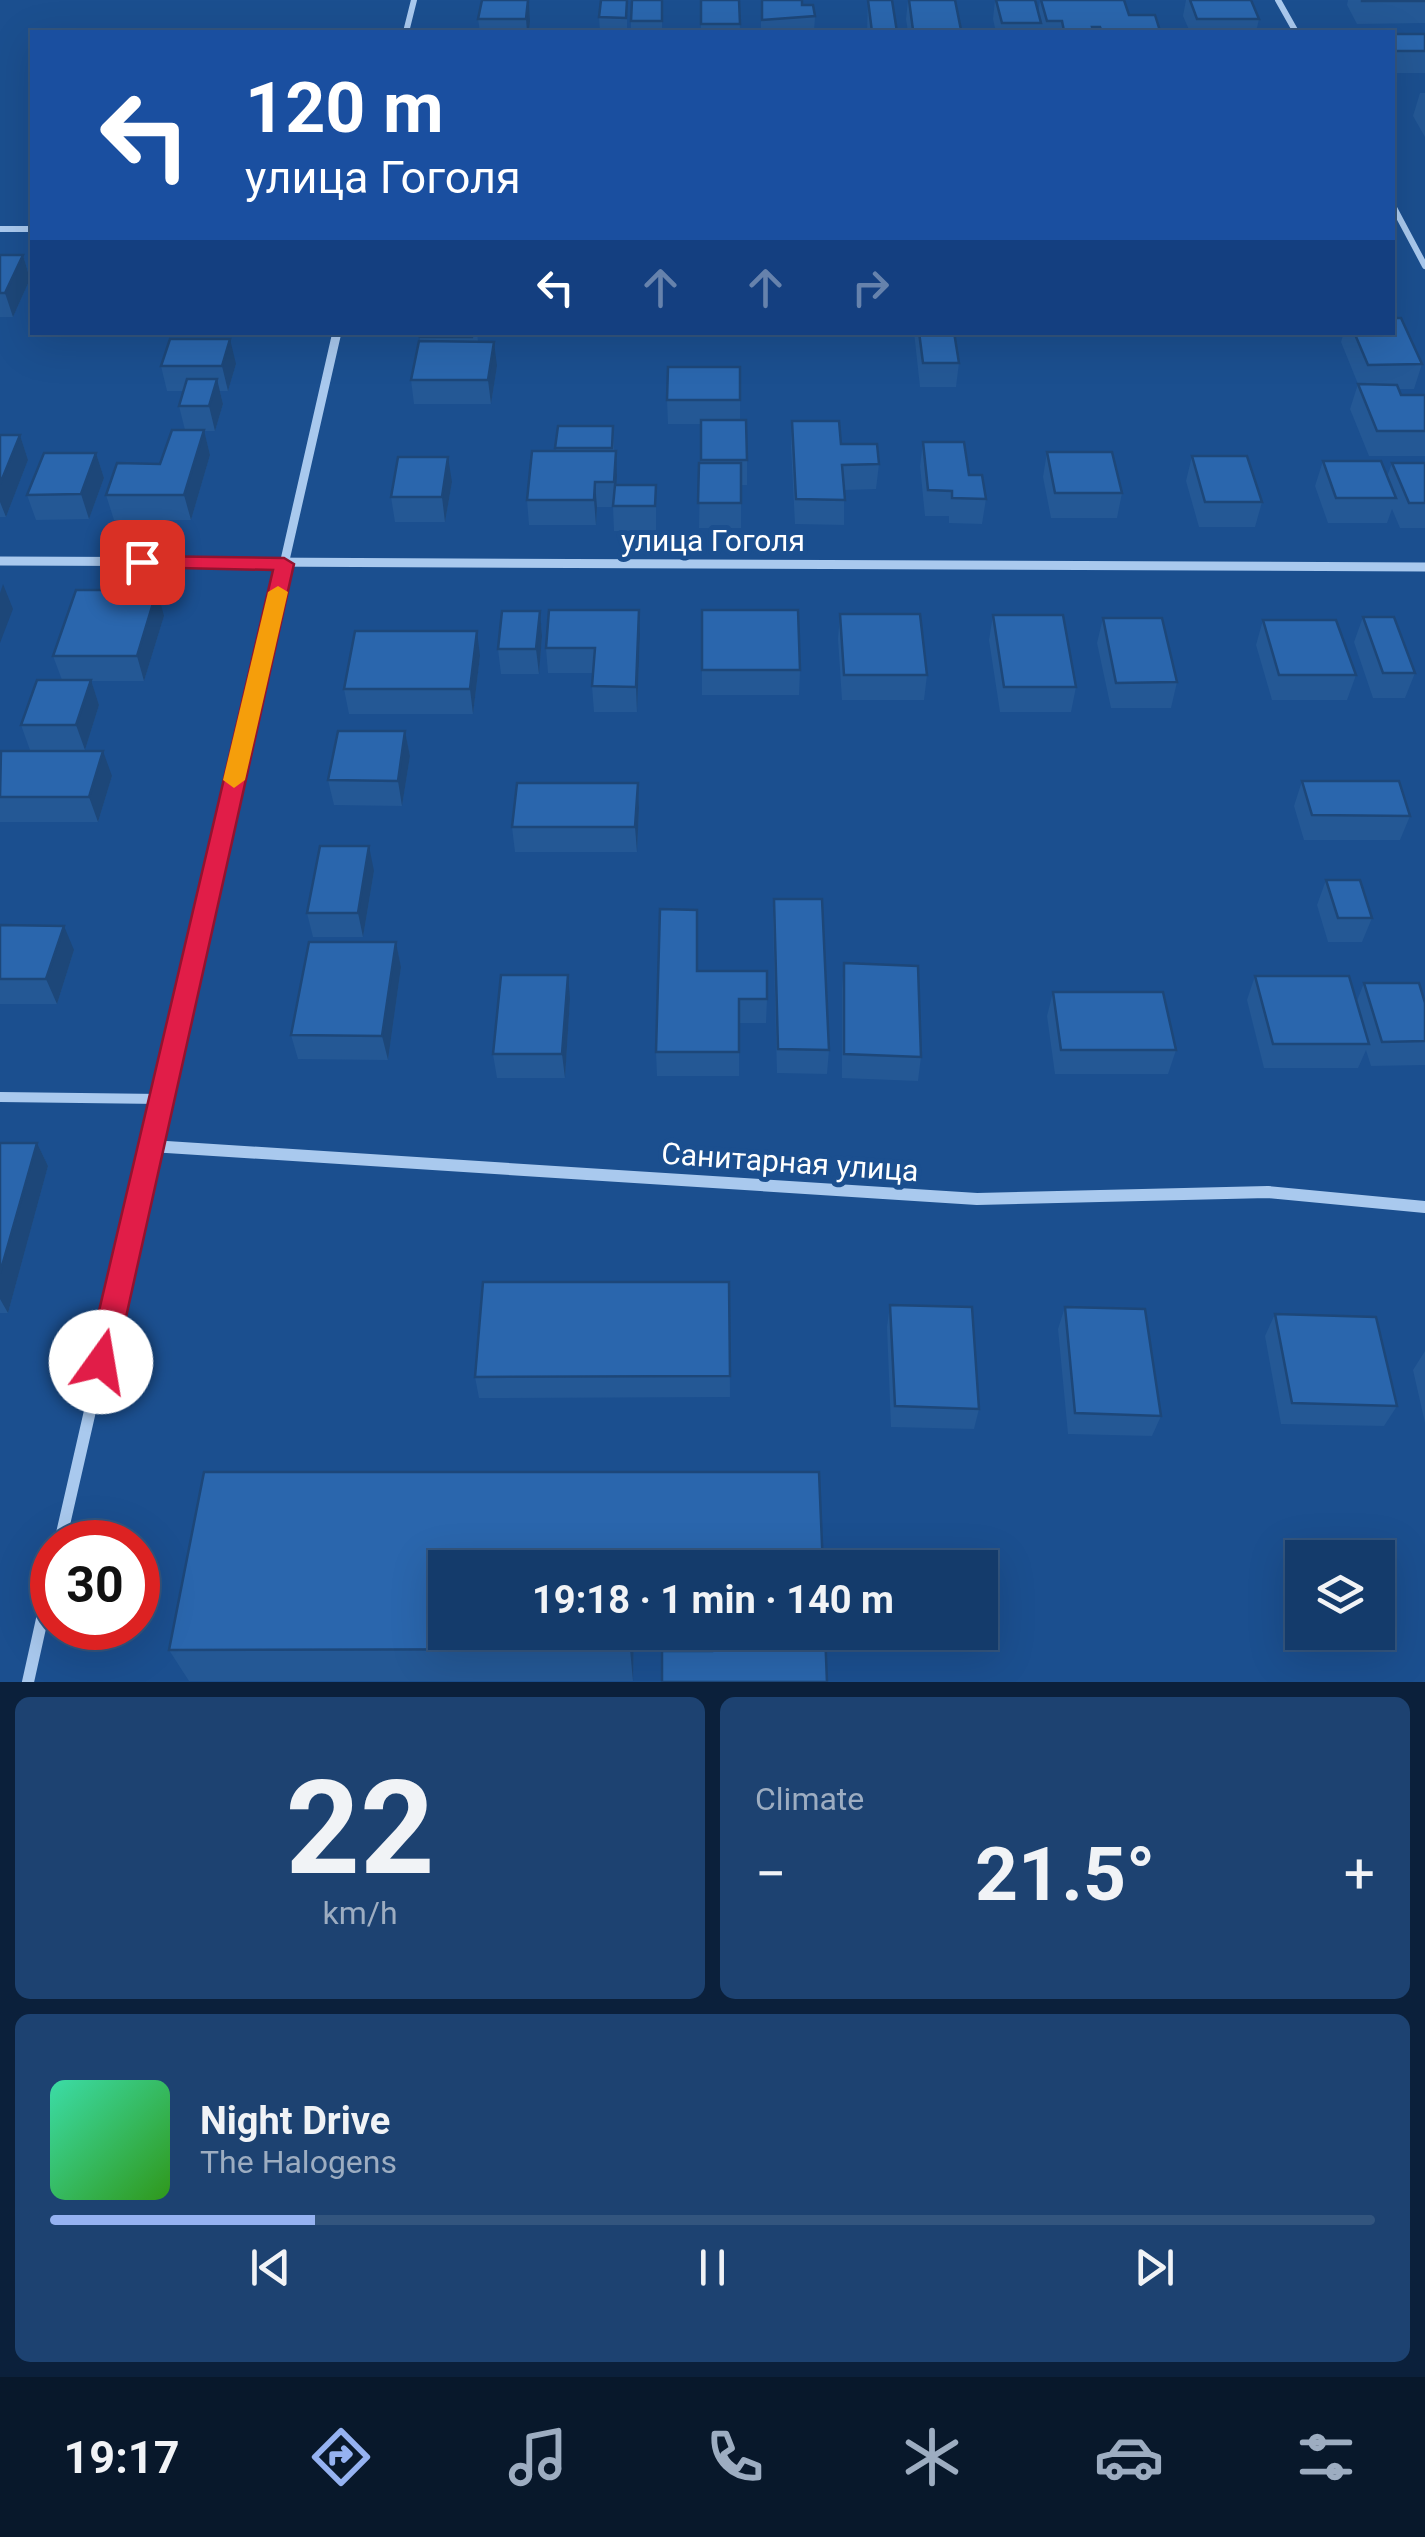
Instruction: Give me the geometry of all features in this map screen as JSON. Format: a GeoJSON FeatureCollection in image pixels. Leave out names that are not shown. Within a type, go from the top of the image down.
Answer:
{"type":"FeatureCollection","features":[{"type":"Feature","properties":{"kind":"street"},"geometry":{"type":"LineString","coordinates":[[406,30],[414,0]]}},
{"type":"Feature","properties":{"kind":"street"},"geometry":{"type":"LineString","coordinates":[[1278,0],[1295,30]]}},
{"type":"Feature","properties":{"kind":"street"},"geometry":{"type":"LineString","coordinates":[[1395,209],[1425,266]]}},
{"type":"Feature","properties":{"kind":"street"},"geometry":{"type":"LineString","coordinates":[[1395,226],[1405,226]]}},
{"type":"Feature","properties":{"kind":"street"},"geometry":{"type":"LineString","coordinates":[[0,230],[30,229]]}},
{"type":"Feature","properties":{"kind":"street"},"geometry":{"type":"LineString","coordinates":[[65,1520],[336,335]]}},
{"type":"Feature","properties":{"kind":"street","name":"улица Гоголя"},"geometry":{"type":"LineString","coordinates":[[0,561],[1425,567]]}},
{"type":"Feature","properties":{"kind":"street"},"geometry":{"type":"LineString","coordinates":[[0,1097],[161,1099]]}},
{"type":"Feature","properties":{"kind":"street","name":"Санитарная улица"},"geometry":{"type":"LineString","coordinates":[[151,1146],[977,1198],[1268,1192],[1415,1210],[1425,1207]]}},
{"type":"Feature","properties":{"kind":"street"},"geometry":{"type":"LineString","coordinates":[[28,1682],[35,1650]]}},
{"type":"Feature","properties":{"kind":"building"},"geometry":{"type":"Polygon","coordinates":[[[482,0],[528,0],[526,19],[478,19],[482,0]]]}},
{"type":"Feature","properties":{"kind":"building"},"geometry":{"type":"Polygon","coordinates":[[[601,0],[627,0],[626,18],[599,17],[601,0]]]}},
{"type":"Feature","properties":{"kind":"building"},"geometry":{"type":"Polygon","coordinates":[[[632,0],[662,0],[662,21],[631,21],[632,0]]]}},
{"type":"Feature","properties":{"kind":"building"},"geometry":{"type":"Polygon","coordinates":[[[701,0],[739,0],[740,24],[701,24],[701,0]]]}},
{"type":"Feature","properties":{"kind":"building"},"geometry":{"type":"Polygon","coordinates":[[[762,0],[802,0],[802,5],[813,5],[815,16],[762,20],[762,0]]]}},
{"type":"Feature","properties":{"kind":"building"},"geometry":{"type":"Polygon","coordinates":[[[868,0],[892,0],[897,30],[872,30],[868,0]]]}},
{"type":"Feature","properties":{"kind":"building"},"geometry":{"type":"Polygon","coordinates":[[[909,0],[955,0],[961,30],[913,30],[909,0]]]}},
{"type":"Feature","properties":{"kind":"building"},"geometry":{"type":"Polygon","coordinates":[[[996,0],[1035,0],[1041,23],[1002,23],[996,0]]]}},
{"type":"Feature","properties":{"kind":"building"},"geometry":{"type":"Polygon","coordinates":[[[1041,0],[1124,0],[1129,15],[1155,15],[1160,30],[1064,30],[1062,21],[1047,21],[1041,0]]]}},
{"type":"Feature","properties":{"kind":"building"},"geometry":{"type":"Polygon","coordinates":[[[1190,0],[1251,0],[1259,19],[1197,19],[1190,0]]]}},
{"type":"Feature","properties":{"kind":"building"},"geometry":{"type":"Polygon","coordinates":[[[1425,0],[1425,1],[1362,1],[1425,0]]]}},
{"type":"Feature","properties":{"kind":"building"},"geometry":{"type":"Polygon","coordinates":[[[1395,34],[1425,34],[1425,51],[1395,51],[1395,34]]]}},
{"type":"Feature","properties":{"kind":"building"},"geometry":{"type":"Polygon","coordinates":[[[0,255],[23,255],[5,293],[0,293],[0,255]]]}},
{"type":"Feature","properties":{"kind":"building"},"geometry":{"type":"Polygon","coordinates":[[[1395,318],[1401,318],[1422,364],[1368,365],[1355,335],[1395,335],[1395,318]]]}},
{"type":"Feature","properties":{"kind":"building"},"geometry":{"type":"Polygon","coordinates":[[[420,335],[472,335],[472,337],[420,335]]]}},
{"type":"Feature","properties":{"kind":"building"},"geometry":{"type":"Polygon","coordinates":[[[919,335],[954,335],[959,363],[923,363],[919,335]]]}},
{"type":"Feature","properties":{"kind":"building"},"geometry":{"type":"Polygon","coordinates":[[[170,339],[230,339],[222,366],[161,366],[170,339]]]}},
{"type":"Feature","properties":{"kind":"building"},"geometry":{"type":"Polygon","coordinates":[[[419,341],[494,342],[488,380],[411,380],[419,341]]]}},
{"type":"Feature","properties":{"kind":"building"},"geometry":{"type":"Polygon","coordinates":[[[668,367],[740,367],[740,400],[667,400],[668,367]]]}},
{"type":"Feature","properties":{"kind":"building"},"geometry":{"type":"Polygon","coordinates":[[[187,379],[217,379],[209,406],[179,406],[187,379]]]}},
{"type":"Feature","properties":{"kind":"building"},"geometry":{"type":"Polygon","coordinates":[[[1358,384],[1397,385],[1401,395],[1425,395],[1425,431],[1377,431],[1358,384]]]}},
{"type":"Feature","properties":{"kind":"building"},"geometry":{"type":"Polygon","coordinates":[[[701,420],[746,420],[747,460],[701,460],[701,420]]]}},
{"type":"Feature","properties":{"kind":"building"},"geometry":{"type":"Polygon","coordinates":[[[792,421],[839,421],[841,444],[877,444],[879,464],[842,465],[845,500],[796,499],[792,421]]]}},
{"type":"Feature","properties":{"kind":"building"},"geometry":{"type":"Polygon","coordinates":[[[558,426],[613,426],[612,448],[555,448],[558,426]]]}},
{"type":"Feature","properties":{"kind":"building"},"geometry":{"type":"Polygon","coordinates":[[[172,430],[204,430],[184,495],[106,495],[117,463],[160,464],[172,430]]]}},
{"type":"Feature","properties":{"kind":"building"},"geometry":{"type":"Polygon","coordinates":[[[0,435],[20,435],[0,484],[0,435]]]}},
{"type":"Feature","properties":{"kind":"building"},"geometry":{"type":"Polygon","coordinates":[[[923,442],[964,442],[969,475],[982,475],[986,499],[952,498],[952,491],[928,490],[923,442]]]}},
{"type":"Feature","properties":{"kind":"building"},"geometry":{"type":"Polygon","coordinates":[[[532,451],[616,451],[614,482],[595,482],[594,500],[527,500],[532,451]]]}},
{"type":"Feature","properties":{"kind":"building"},"geometry":{"type":"Polygon","coordinates":[[[1047,452],[1112,452],[1122,493],[1055,493],[1047,452]]]}},
{"type":"Feature","properties":{"kind":"building"},"geometry":{"type":"Polygon","coordinates":[[[44,453],[96,453],[81,494],[27,495],[44,453]]]}},
{"type":"Feature","properties":{"kind":"building"},"geometry":{"type":"Polygon","coordinates":[[[1192,456],[1247,456],[1262,502],[1205,502],[1192,456]]]}},
{"type":"Feature","properties":{"kind":"building"},"geometry":{"type":"Polygon","coordinates":[[[398,457],[448,457],[442,497],[391,497],[398,457]]]}},
{"type":"Feature","properties":{"kind":"building"},"geometry":{"type":"Polygon","coordinates":[[[1323,461],[1381,461],[1396,498],[1336,498],[1323,461]]]}},
{"type":"Feature","properties":{"kind":"building"},"geometry":{"type":"Polygon","coordinates":[[[699,463],[741,463],[741,503],[698,503],[699,463]]]}},
{"type":"Feature","properties":{"kind":"building"},"geometry":{"type":"Polygon","coordinates":[[[1392,463],[1425,463],[1425,503],[1409,503],[1392,463]]]}},
{"type":"Feature","properties":{"kind":"building"},"geometry":{"type":"Polygon","coordinates":[[[615,485],[656,485],[655,506],[613,506],[615,485]]]}},
{"type":"Feature","properties":{"kind":"building"},"geometry":{"type":"Polygon","coordinates":[[[76,590],[157,590],[137,656],[53,656],[76,590]]]}},
{"type":"Feature","properties":{"kind":"building"},"geometry":{"type":"Polygon","coordinates":[[[549,610],[639,610],[636,687],[592,686],[595,648],[546,648],[549,610]]]}},
{"type":"Feature","properties":{"kind":"building"},"geometry":{"type":"Polygon","coordinates":[[[702,610],[798,610],[800,670],[702,670],[702,610]]]}},
{"type":"Feature","properties":{"kind":"building"},"geometry":{"type":"Polygon","coordinates":[[[502,611],[540,611],[536,649],[498,649],[502,611]]]}},
{"type":"Feature","properties":{"kind":"building"},"geometry":{"type":"Polygon","coordinates":[[[840,614],[920,614],[927,675],[844,675],[840,614]]]}},
{"type":"Feature","properties":{"kind":"building"},"geometry":{"type":"Polygon","coordinates":[[[993,615],[1063,615],[1076,687],[1004,687],[993,615]]]}},
{"type":"Feature","properties":{"kind":"building"},"geometry":{"type":"Polygon","coordinates":[[[1363,617],[1394,617],[1415,673],[1383,673],[1363,617]]]}},
{"type":"Feature","properties":{"kind":"building"},"geometry":{"type":"Polygon","coordinates":[[[1103,618],[1162,618],[1177,682],[1116,683],[1103,618]]]}},
{"type":"Feature","properties":{"kind":"building"},"geometry":{"type":"Polygon","coordinates":[[[1263,620],[1336,620],[1356,675],[1279,675],[1263,620]]]}},
{"type":"Feature","properties":{"kind":"building"},"geometry":{"type":"Polygon","coordinates":[[[355,631],[477,631],[470,689],[344,689],[355,631]]]}},
{"type":"Feature","properties":{"kind":"building"},"geometry":{"type":"Polygon","coordinates":[[[37,680],[91,680],[76,725],[21,725],[37,680]]]}},
{"type":"Feature","properties":{"kind":"building"},"geometry":{"type":"Polygon","coordinates":[[[338,731],[405,731],[398,781],[328,780],[338,731]]]}},
{"type":"Feature","properties":{"kind":"building"},"geometry":{"type":"Polygon","coordinates":[[[1,751],[103,751],[89,797],[0,797],[1,751]]]}},
{"type":"Feature","properties":{"kind":"building"},"geometry":{"type":"Polygon","coordinates":[[[1302,781],[1399,781],[1410,816],[1312,815],[1302,781]]]}},
{"type":"Feature","properties":{"kind":"building"},"geometry":{"type":"Polygon","coordinates":[[[517,783],[638,783],[635,827],[512,827],[517,783]]]}},
{"type":"Feature","properties":{"kind":"building"},"geometry":{"type":"Polygon","coordinates":[[[320,846],[369,846],[358,913],[307,913],[320,846]]]}},
{"type":"Feature","properties":{"kind":"building"},"geometry":{"type":"Polygon","coordinates":[[[1326,880],[1360,880],[1372,918],[1338,918],[1326,880]]]}},
{"type":"Feature","properties":{"kind":"building"},"geometry":{"type":"Polygon","coordinates":[[[774,899],[822,899],[829,1050],[778,1049],[774,899]]]}},
{"type":"Feature","properties":{"kind":"building"},"geometry":{"type":"Polygon","coordinates":[[[660,909],[697,910],[697,971],[767,971],[767,999],[739,999],[739,1052],[656,1052],[660,909]]]}},
{"type":"Feature","properties":{"kind":"building"},"geometry":{"type":"Polygon","coordinates":[[[0,925],[64,926],[46,979],[0,979],[0,925]]]}},
{"type":"Feature","properties":{"kind":"building"},"geometry":{"type":"Polygon","coordinates":[[[309,942],[396,942],[382,1036],[291,1035],[309,942]]]}},
{"type":"Feature","properties":{"kind":"building"},"geometry":{"type":"Polygon","coordinates":[[[844,963],[918,966],[921,1057],[844,1054],[844,963]]]}},
{"type":"Feature","properties":{"kind":"building"},"geometry":{"type":"Polygon","coordinates":[[[501,975],[568,975],[562,1054],[493,1054],[501,975]]]}},
{"type":"Feature","properties":{"kind":"building"},"geometry":{"type":"Polygon","coordinates":[[[1255,976],[1349,976],[1369,1044],[1273,1044],[1255,976]]]}},
{"type":"Feature","properties":{"kind":"building"},"geometry":{"type":"Polygon","coordinates":[[[1364,983],[1419,983],[1425,1003],[1425,1041],[1382,1042],[1364,983]]]}},
{"type":"Feature","properties":{"kind":"building"},"geometry":{"type":"Polygon","coordinates":[[[1053,992],[1163,992],[1176,1050],[1061,1050],[1053,992]]]}},
{"type":"Feature","properties":{"kind":"building"},"geometry":{"type":"Polygon","coordinates":[[[0,1143],[37,1143],[0,1273],[0,1143]]]}},
{"type":"Feature","properties":{"kind":"building"},"geometry":{"type":"Polygon","coordinates":[[[483,1282],[729,1282],[730,1376],[475,1377],[483,1282]]]}},
{"type":"Feature","properties":{"kind":"building"},"geometry":{"type":"Polygon","coordinates":[[[890,1305],[972,1307],[979,1409],[895,1406],[890,1305]]]}},
{"type":"Feature","properties":{"kind":"building"},"geometry":{"type":"Polygon","coordinates":[[[1065,1307],[1145,1309],[1161,1416],[1075,1413],[1065,1307]]]}},
{"type":"Feature","properties":{"kind":"building"},"geometry":{"type":"Polygon","coordinates":[[[1275,1314],[1376,1317],[1397,1406],[1292,1403],[1275,1314]]]}},
{"type":"Feature","properties":{"kind":"building"},"geometry":{"type":"Polygon","coordinates":[[[204,1472],[819,1472],[822,1550],[428,1550],[428,1649],[169,1650],[204,1472]]]}},
{"type":"Feature","properties":{"kind":"building"},"geometry":{"type":"Polygon","coordinates":[[[826,1650],[827,1682],[662,1682],[662,1651],[826,1650]]]}},
{"type":"Feature","properties":{"kind":"slow traffic"},"geometry":{"type":"LineString","coordinates":[[234,780],[278,592]]}},
{"type":"Feature","properties":{"kind":"route"},"geometry":{"type":"LineString","coordinates":[[101,1362],[284,564],[142,562]]}}]}
